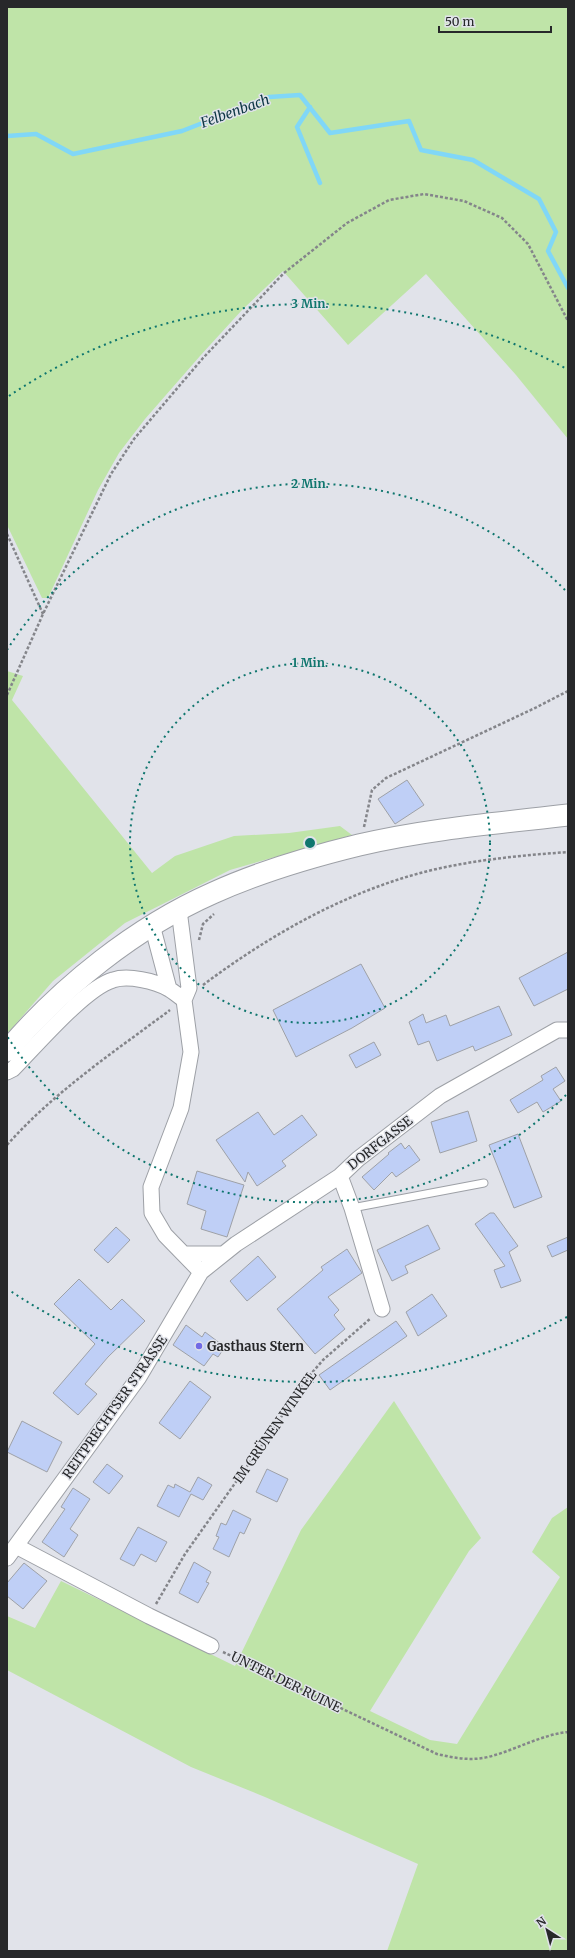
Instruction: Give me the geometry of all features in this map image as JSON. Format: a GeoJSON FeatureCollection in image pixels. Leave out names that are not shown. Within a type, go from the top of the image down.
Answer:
{"type":"FeatureCollection","features":[{"type":"Feature","properties":{"kind":"main road"},"geometry":{"type":"LineString","coordinates":[[7,1051],[74,984],[111,954],[152,925],[213,893],[306,859],[360,845],[435,832],[568,815]]}},
{"type":"Feature","properties":{"kind":"street"},"geometry":{"type":"LineString","coordinates":[[179,910],[189,988],[184,1000],[191,1052],[181,1108],[151,1187],[152,1212],[165,1235],[201,1272]]}},
{"type":"Feature","properties":{"kind":"street"},"geometry":{"type":"LineString","coordinates":[[152,925],[169,989]]}},
{"type":"Feature","properties":{"kind":"street"},"geometry":{"type":"LineString","coordinates":[[7,1072],[13,1069],[62,1019],[99,985],[114,979],[132,979],[169,989],[184,1000]]}},
{"type":"Feature","properties":{"kind":"street","name":"DORFGASSE"},"geometry":{"type":"LineString","coordinates":[[201,1272],[236,1244],[340,1176],[358,1159],[440,1096],[558,1030],[568,1030]]}},
{"type":"Feature","properties":{"kind":"street"},"geometry":{"type":"LineString","coordinates":[[340,1176],[352,1208],[382,1309]]}},
{"type":"Feature","properties":{"kind":"street"},"geometry":{"type":"LineString","coordinates":[[184,1254],[223,1254]]}},
{"type":"Feature","properties":{"kind":"street","name":"REITPRECHTSER STRASSE"},"geometry":{"type":"LineString","coordinates":[[7,1558],[139,1377],[201,1272]]}},
{"type":"Feature","properties":{"kind":"street"},"geometry":{"type":"LineString","coordinates":[[16,1546],[149,1616],[211,1646]]}},
{"type":"Feature","properties":{"kind":"lane"},"geometry":{"type":"LineString","coordinates":[[62,1019],[74,984]]}},
{"type":"Feature","properties":{"kind":"lane"},"geometry":{"type":"LineString","coordinates":[[352,1208],[484,1183]]}},
{"type":"Feature","properties":{"kind":"path"},"geometry":{"type":"LineString","coordinates":[[7,695],[43,614],[111,474],[134,439],[203,358],[284,274],[353,220],[389,200],[424,194],[464,201],[502,218],[528,244],[568,321]]}},
{"type":"Feature","properties":{"kind":"path"},"geometry":{"type":"LineString","coordinates":[[7,534],[43,614]]}},
{"type":"Feature","properties":{"kind":"path"},"geometry":{"type":"LineString","coordinates":[[360,845],[372,790],[386,778],[568,691]]}},
{"type":"Feature","properties":{"kind":"path"},"geometry":{"type":"LineString","coordinates":[[7,1144],[19,1131],[71,1084],[184,1000],[203,984],[256,947],[292,926],[354,896],[399,880],[441,868],[484,860],[568,852]]}},
{"type":"Feature","properties":{"kind":"path"},"geometry":{"type":"LineString","coordinates":[[198,946],[199,935],[203,924],[216,913]]}},
{"type":"Feature","properties":{"kind":"path"},"geometry":{"type":"LineString","coordinates":[[201,979],[203,984]]}},
{"type":"Feature","properties":{"kind":"path","name":"IM GRÜNEN WINKEL"},"geometry":{"type":"LineString","coordinates":[[149,1616],[185,1554],[274,1428],[304,1382],[324,1360],[382,1309]]}},
{"type":"Feature","properties":{"kind":"path","name":"UNTER DER RUINE"},"geometry":{"type":"LineString","coordinates":[[211,1646],[437,1754],[456,1759],[489,1757],[550,1735],[568,1732]]}},
{"type":"Feature","properties":{"kind":"green space"},"geometry":{"type":"Polygon","coordinates":[[[7,7],[568,7],[568,439],[516,375],[426,274],[348,345],[283,271],[242,310],[200,356],[145,419],[119,453],[98,490],[48,598],[42,598],[7,525],[7,7]]]}},
{"type":"Feature","properties":{"kind":"green space"},"geometry":{"type":"Polygon","coordinates":[[[7,671],[23,676],[12,700],[152,873],[175,856],[234,836],[289,833],[340,826],[352,835],[230,870],[125,923],[53,981],[7,1034],[7,671]]]}},
{"type":"Feature","properties":{"kind":"green space"},"geometry":{"type":"Polygon","coordinates":[[[394,1401],[481,1538],[469,1551],[370,1711],[430,1740],[457,1744],[560,1577],[532,1552],[552,1518],[568,1507],[568,1951],[387,1951],[418,1864],[265,1797],[191,1767],[7,1670],[7,1616],[35,1628],[61,1581],[235,1666],[301,1530],[394,1401]]]}},
{"type":"Feature","properties":{"kind":"building"},"geometry":{"type":"Polygon","coordinates":[[[407,780],[424,805],[395,824],[378,799],[407,780]]]}},
{"type":"Feature","properties":{"kind":"building"},"geometry":{"type":"Polygon","coordinates":[[[568,952],[568,989],[534,1006],[519,978],[568,952]]]}},
{"type":"Feature","properties":{"kind":"building"},"geometry":{"type":"Polygon","coordinates":[[[361,964],[385,1008],[352,1028],[296,1057],[273,1010],[361,964]]]}},
{"type":"Feature","properties":{"kind":"building"},"geometry":{"type":"Polygon","coordinates":[[[499,1006],[512,1035],[475,1051],[473,1046],[437,1061],[429,1041],[418,1045],[409,1022],[423,1014],[426,1023],[446,1015],[450,1026],[499,1006]]]}},
{"type":"Feature","properties":{"kind":"building"},"geometry":{"type":"Polygon","coordinates":[[[374,1042],[381,1055],[356,1068],[349,1055],[374,1042]]]}},
{"type":"Feature","properties":{"kind":"building"},"geometry":{"type":"Polygon","coordinates":[[[556,1067],[565,1081],[553,1089],[561,1101],[543,1112],[537,1102],[518,1113],[510,1100],[543,1080],[541,1076],[556,1067]]]}},
{"type":"Feature","properties":{"kind":"building"},"geometry":{"type":"Polygon","coordinates":[[[468,1111],[477,1141],[440,1153],[431,1122],[468,1111]]]}},
{"type":"Feature","properties":{"kind":"building"},"geometry":{"type":"Polygon","coordinates":[[[258,1112],[274,1135],[302,1115],[317,1135],[282,1161],[286,1166],[257,1186],[248,1172],[245,1182],[216,1140],[258,1112]]]}},
{"type":"Feature","properties":{"kind":"building"},"geometry":{"type":"Polygon","coordinates":[[[518,1134],[542,1197],[514,1208],[489,1145],[518,1134]]]}},
{"type":"Feature","properties":{"kind":"building"},"geometry":{"type":"Polygon","coordinates":[[[401,1143],[405,1149],[409,1145],[420,1160],[396,1177],[392,1172],[374,1190],[362,1177],[401,1143]]]}},
{"type":"Feature","properties":{"kind":"building"},"geometry":{"type":"Polygon","coordinates":[[[197,1171],[244,1185],[227,1237],[201,1229],[206,1211],[187,1204],[197,1171]]]}},
{"type":"Feature","properties":{"kind":"building"},"geometry":{"type":"Polygon","coordinates":[[[490,1213],[494,1213],[518,1246],[509,1252],[521,1281],[501,1288],[494,1270],[505,1266],[475,1224],[490,1213]]]}},
{"type":"Feature","properties":{"kind":"building"},"geometry":{"type":"Polygon","coordinates":[[[428,1225],[440,1249],[405,1266],[408,1273],[392,1281],[377,1250],[428,1225]]]}},
{"type":"Feature","properties":{"kind":"building"},"geometry":{"type":"Polygon","coordinates":[[[116,1227],[130,1240],[108,1263],[94,1250],[116,1227]]]}},
{"type":"Feature","properties":{"kind":"building"},"geometry":{"type":"Polygon","coordinates":[[[568,1237],[568,1250],[552,1257],[547,1246],[568,1237]]]}},
{"type":"Feature","properties":{"kind":"building"},"geometry":{"type":"Polygon","coordinates":[[[347,1249],[362,1273],[328,1297],[339,1310],[334,1315],[345,1329],[315,1354],[277,1309],[323,1270],[321,1267],[347,1249]]]}},
{"type":"Feature","properties":{"kind":"building"},"geometry":{"type":"Polygon","coordinates":[[[258,1256],[276,1277],[247,1301],[230,1281],[258,1256]]]}},
{"type":"Feature","properties":{"kind":"building"},"geometry":{"type":"Polygon","coordinates":[[[79,1279],[111,1310],[122,1299],[145,1321],[108,1357],[85,1384],[97,1394],[78,1415],[53,1393],[95,1344],[54,1304],[79,1279]]]}},
{"type":"Feature","properties":{"kind":"building"},"geometry":{"type":"Polygon","coordinates":[[[432,1294],[447,1316],[418,1336],[406,1312],[432,1294]]]}},
{"type":"Feature","properties":{"kind":"building"},"geometry":{"type":"Polygon","coordinates":[[[396,1321],[407,1336],[330,1390],[319,1375],[396,1321]]]}},
{"type":"Feature","properties":{"kind":"building","name":"Gasthaus Stern"},"geometry":{"type":"Polygon","coordinates":[[[186,1325],[202,1337],[205,1332],[225,1347],[218,1357],[213,1354],[204,1366],[173,1345],[186,1325]]]}},
{"type":"Feature","properties":{"kind":"building"},"geometry":{"type":"Polygon","coordinates":[[[190,1381],[211,1397],[180,1439],[159,1423],[190,1381]]]}},
{"type":"Feature","properties":{"kind":"building"},"geometry":{"type":"Polygon","coordinates":[[[22,1421],[62,1442],[47,1472],[7,1452],[22,1421]]]}},
{"type":"Feature","properties":{"kind":"building"},"geometry":{"type":"Polygon","coordinates":[[[107,1464],[123,1476],[109,1494],[93,1482],[107,1464]]]}},
{"type":"Feature","properties":{"kind":"building"},"geometry":{"type":"Polygon","coordinates":[[[267,1469],[288,1479],[277,1502],[256,1492],[267,1469]]]}},
{"type":"Feature","properties":{"kind":"building"},"geometry":{"type":"Polygon","coordinates":[[[198,1477],[212,1485],[203,1500],[191,1494],[179,1517],[157,1506],[168,1485],[174,1488],[175,1484],[190,1492],[198,1477]]]}},
{"type":"Feature","properties":{"kind":"building"},"geometry":{"type":"Polygon","coordinates":[[[73,1488],[90,1499],[70,1529],[78,1535],[64,1557],[42,1542],[65,1509],[61,1507],[73,1488]]]}},
{"type":"Feature","properties":{"kind":"building"},"geometry":{"type":"Polygon","coordinates":[[[233,1510],[251,1519],[244,1534],[240,1532],[229,1557],[213,1549],[219,1537],[216,1536],[221,1523],[226,1525],[233,1510]]]}},
{"type":"Feature","properties":{"kind":"building"},"geometry":{"type":"Polygon","coordinates":[[[138,1527],[167,1542],[156,1562],[141,1554],[134,1566],[120,1559],[138,1527]]]}},
{"type":"Feature","properties":{"kind":"building"},"geometry":{"type":"Polygon","coordinates":[[[194,1562],[211,1572],[206,1582],[209,1583],[198,1603],[179,1593],[194,1562]]]}},
{"type":"Feature","properties":{"kind":"building"},"geometry":{"type":"Polygon","coordinates":[[[24,1563],[47,1581],[23,1609],[7,1596],[7,1583],[24,1563]]]}},
{"type":"Feature","properties":{"kind":"waterway","name":"Felbenbach"},"geometry":{"type":"LineString","coordinates":[[7,136],[36,134],[73,154],[182,131],[269,97],[300,95],[330,133],[409,121],[421,150],[473,160],[539,199],[556,232],[548,251],[568,288]]}},
{"type":"Feature","properties":{"kind":"waterway"},"geometry":{"type":"LineString","coordinates":[[310,107],[297,127],[320,183]]}},
{"type":"Feature","properties":{"kind":"place","name":"Gasthaus Stern"},"geometry":{"type":"Point","coordinates":[199,1346]}}]}
